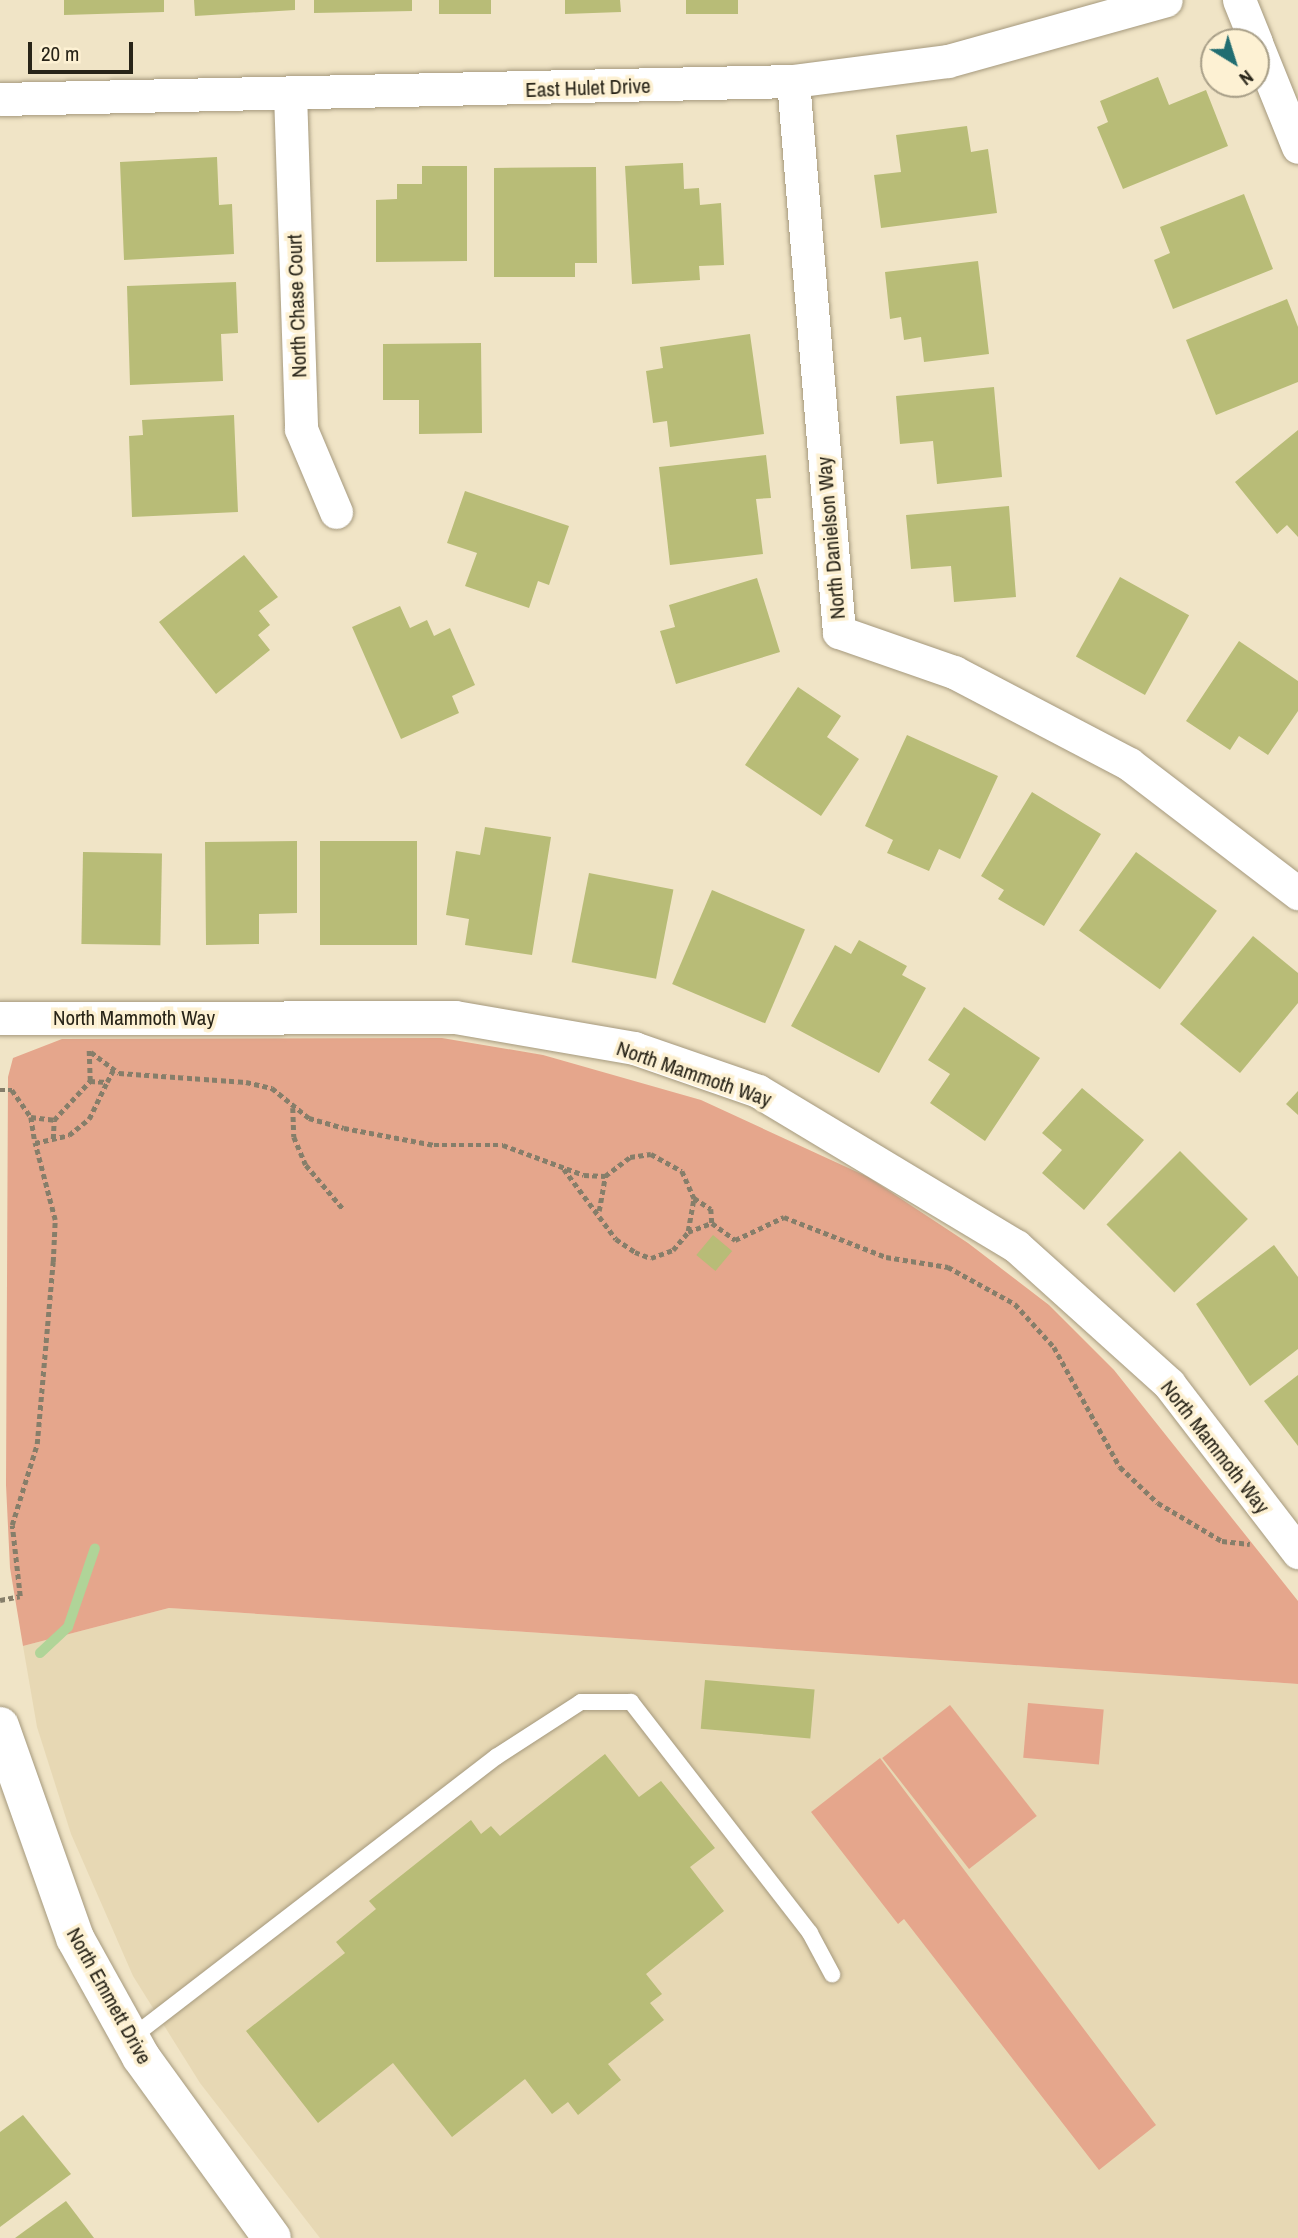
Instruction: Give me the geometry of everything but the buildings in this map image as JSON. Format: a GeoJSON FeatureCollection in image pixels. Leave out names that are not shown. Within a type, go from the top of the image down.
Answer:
{"type":"FeatureCollection","features":[{"type":"Feature","properties":{"kind":"street","name":"East Hulet Drive"},"geometry":{"type":"LineString","coordinates":[[0,99],[793,81],[948,61],[1166,0]]}},
{"type":"Feature","properties":{"kind":"street"},"geometry":{"type":"LineString","coordinates":[[1239,0],[1250,28]]}},
{"type":"Feature","properties":{"kind":"street"},"geometry":{"type":"LineString","coordinates":[[1270,77],[1298,147]]}},
{"type":"Feature","properties":{"kind":"street","name":"North Danielson Way"},"geometry":{"type":"LineString","coordinates":[[793,81],[839,632],[954,672],[1129,764],[1298,893]]}},
{"type":"Feature","properties":{"kind":"street","name":"North Chase Court"},"geometry":{"type":"LineString","coordinates":[[290,93],[301,429],[336,512]]}},
{"type":"Feature","properties":{"kind":"street","name":"North Mammoth Way"},"geometry":{"type":"LineString","coordinates":[[0,1018],[89,1034],[456,1017],[634,1048],[758,1091],[1016,1246],[1169,1384],[1298,1552]]}},
{"type":"Feature","properties":{"kind":"street","name":"North Emmett Drive"},"geometry":{"type":"LineString","coordinates":[[0,1726],[75,1938],[131,2038],[272,2238]]}},
{"type":"Feature","properties":{"kind":"lane"},"geometry":{"type":"LineString","coordinates":[[131,2038],[496,1757],[581,1702],[631,1702],[810,1933],[832,1974]]}},
{"type":"Feature","properties":{"kind":"path"},"geometry":{"type":"LineString","coordinates":[[89,1034],[113,1070]]}},
{"type":"Feature","properties":{"kind":"path"},"geometry":{"type":"LineString","coordinates":[[53,1139],[54,1120],[90,1081],[89,1034]]}},
{"type":"Feature","properties":{"kind":"path"},"geometry":{"type":"LineString","coordinates":[[35,1143],[53,1139],[89,1119],[113,1070]]}},
{"type":"Feature","properties":{"kind":"path"},"geometry":{"type":"LineString","coordinates":[[113,1070],[246,1082],[272,1088],[293,1108],[344,1128],[434,1145],[503,1145],[563,1168],[606,1176]]}},
{"type":"Feature","properties":{"kind":"path"},"geometry":{"type":"LineString","coordinates":[[90,1081],[107,1082]]}},
{"type":"Feature","properties":{"kind":"path"},"geometry":{"type":"LineString","coordinates":[[0,1090],[12,1090],[32,1117],[35,1143],[55,1220],[54,1262],[37,1444],[12,1525],[20,1596],[0,1600]]}},
{"type":"Feature","properties":{"kind":"path"},"geometry":{"type":"LineString","coordinates":[[293,1108],[294,1137],[306,1165],[344,1210]]}},
{"type":"Feature","properties":{"kind":"path"},"geometry":{"type":"LineString","coordinates":[[32,1117],[54,1120]]}},
{"type":"Feature","properties":{"kind":"path"},"geometry":{"type":"LineString","coordinates":[[599,1211],[606,1176],[630,1157],[651,1154],[682,1171],[694,1198],[711,1209],[712,1223],[735,1240],[784,1217],[809,1222],[886,1258],[948,1267],[987,1285],[1015,1304],[1054,1347],[1120,1467],[1158,1503],[1197,1530],[1245,1547],[1278,1526]]}},
{"type":"Feature","properties":{"kind":"path"},"geometry":{"type":"LineString","coordinates":[[563,1168],[599,1211],[616,1238],[651,1258],[673,1250],[688,1232],[712,1223]]}},
{"type":"Feature","properties":{"kind":"path"},"geometry":{"type":"LineString","coordinates":[[688,1232],[694,1198]]}},
{"type":"Feature","properties":{"kind":"shaded area"},"geometry":{"type":"Polygon","coordinates":[[[442,1038],[543,1055],[701,1100],[868,1177],[968,1243],[1049,1305],[1114,1370],[1298,1601],[1298,1684],[169,1608],[23,1646],[10,1568],[6,1485],[8,1077],[13,1058],[62,1039],[442,1038]]]}},
{"type":"Feature","properties":{"kind":"shaded area"},"geometry":{"type":"Polygon","coordinates":[[[169,1608],[1298,1684],[1298,2238],[320,2238],[200,2083],[133,1976],[71,1834],[37,1727],[23,1646],[169,1608]]]}},
{"type":"Feature","properties":{"kind":"shaded area"},"geometry":{"type":"Polygon","coordinates":[[[1028,1703],[1104,1710],[1099,1764],[1023,1758],[1028,1703]]]}},
{"type":"Feature","properties":{"kind":"shaded area"},"geometry":{"type":"Polygon","coordinates":[[[950,1705],[1037,1816],[969,1869],[882,1758],[950,1705]]]}},
{"type":"Feature","properties":{"kind":"shaded area"},"geometry":{"type":"Polygon","coordinates":[[[880,1758],[1156,2125],[1099,2170],[904,1919],[898,1924],[811,1812],[880,1758]]]}},
{"type":"Feature","properties":{"kind":"waterway"},"geometry":{"type":"LineString","coordinates":[[40,1653],[68,1627],[95,1548]]}}]}
